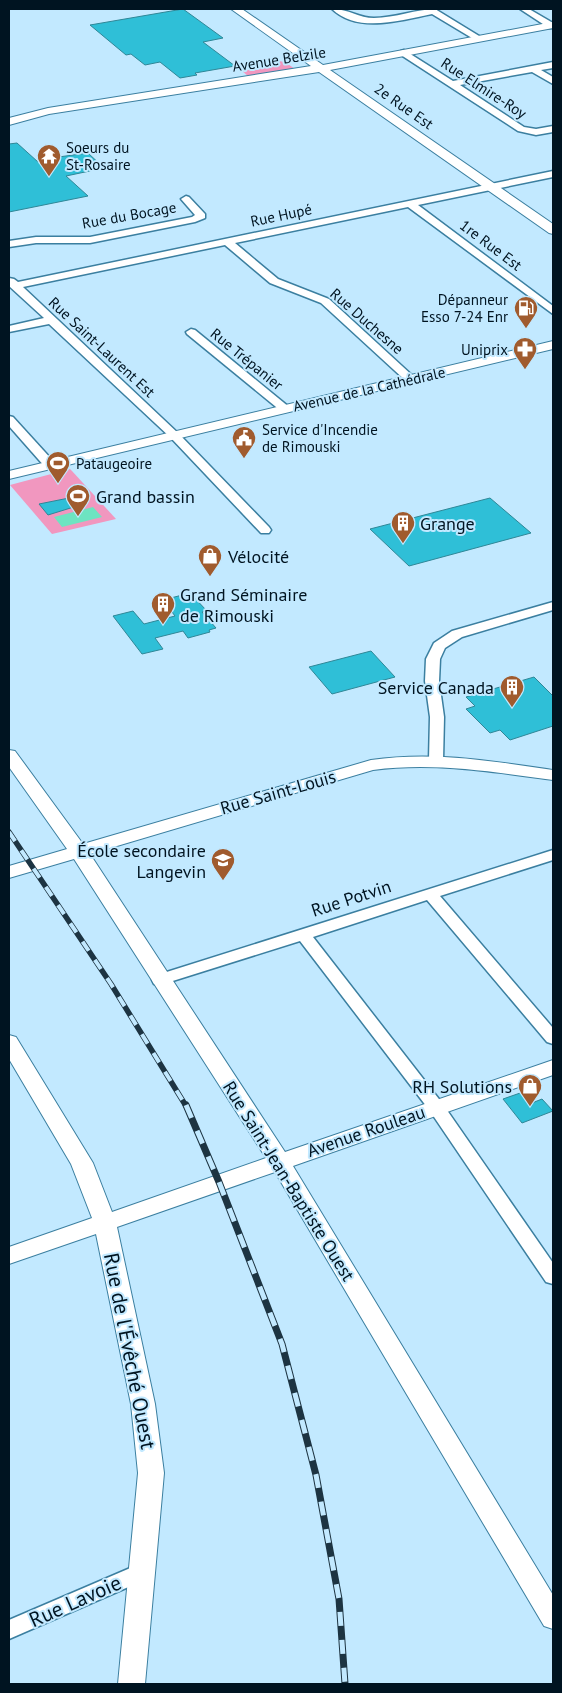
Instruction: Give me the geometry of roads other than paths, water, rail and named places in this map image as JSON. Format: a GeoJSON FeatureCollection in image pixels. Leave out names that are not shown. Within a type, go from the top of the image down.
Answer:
{"type":"FeatureCollection","features":[{"type":"Feature","properties":{"kind":"street","name":"2e Rue Est"},"geometry":{"type":"LineString","coordinates":[[236,9],[553,230]]}},
{"type":"Feature","properties":{"kind":"street"},"geometry":{"type":"LineString","coordinates":[[336,9],[349,17],[366,21],[432,10],[480,39]]}},
{"type":"Feature","properties":{"kind":"street"},"geometry":{"type":"LineString","coordinates":[[524,9],[552,25]]}},
{"type":"Feature","properties":{"kind":"street","name":"Avenue Belzile"},"geometry":{"type":"LineString","coordinates":[[9,122],[48,111],[322,68],[552,25]]}},
{"type":"Feature","properties":{"kind":"street","name":"Rue Elmire-Roy"},"geometry":{"type":"LineString","coordinates":[[404,53],[521,129],[536,132],[553,129]]}},
{"type":"Feature","properties":{"kind":"street"},"geometry":{"type":"LineString","coordinates":[[452,84],[553,65]]}},
{"type":"Feature","properties":{"kind":"street"},"geometry":{"type":"LineString","coordinates":[[534,69],[553,81]]}},
{"type":"Feature","properties":{"kind":"street","name":"Rue Hupé"},"geometry":{"type":"LineString","coordinates":[[12,283],[227,242],[553,174]]}},
{"type":"Feature","properties":{"kind":"street","name":"Rue du Bocage"},"geometry":{"type":"LineString","coordinates":[[9,244],[36,240],[90,240],[195,219],[201,216],[186,199]]}},
{"type":"Feature","properties":{"kind":"street","name":"1re Rue Est"},"geometry":{"type":"LineString","coordinates":[[410,204],[553,311]]}},
{"type":"Feature","properties":{"kind":"street","name":"Rue Duchesne"},"geometry":{"type":"LineString","coordinates":[[227,242],[274,281],[325,301],[410,379]]}},
{"type":"Feature","properties":{"kind":"street","name":"Rue Saint-Laurent Est"},"geometry":{"type":"LineString","coordinates":[[12,283],[175,436],[265,530]]}},
{"type":"Feature","properties":{"kind":"street"},"geometry":{"type":"LineString","coordinates":[[9,329],[51,320]]}},
{"type":"Feature","properties":{"kind":"street","name":"Rue Trépanier"},"geometry":{"type":"LineString","coordinates":[[190,332],[285,409]]}},
{"type":"Feature","properties":{"kind":"street","name":"Avenue de la Cathédrale"},"geometry":{"type":"LineString","coordinates":[[9,475],[553,345]]}},
{"type":"Feature","properties":{"kind":"street"},"geometry":{"type":"LineString","coordinates":[[9,419],[50,465]]}},
{"type":"Feature","properties":{"kind":"street"},"geometry":{"type":"LineString","coordinates":[[436,760],[437,717],[432,681],[433,659],[439,646],[457,634],[553,606]]}},
{"type":"Feature","properties":{"kind":"street","name":"Rue Saint-Jean-Baptiste Ouest"},"geometry":{"type":"LineString","coordinates":[[9,754],[78,851],[279,1161],[553,1618]]}},
{"type":"Feature","properties":{"kind":"street","name":"Rue Saint-Louis"},"geometry":{"type":"LineString","coordinates":[[9,872],[371,765],[413,760],[436,760],[553,775]]}},
{"type":"Feature","properties":{"kind":"street","name":"Rue Potvin"},"geometry":{"type":"LineString","coordinates":[[160,980],[552,857]]}},
{"type":"Feature","properties":{"kind":"street"},"geometry":{"type":"LineString","coordinates":[[430,894],[553,1038]]}},
{"type":"Feature","properties":{"kind":"street"},"geometry":{"type":"LineString","coordinates":[[303,934],[436,1107],[553,1277]]}},
{"type":"Feature","properties":{"kind":"street","name":"Rue de l'Évêché Ouest"},"geometry":{"type":"LineString","coordinates":[[9,1042],[82,1163],[105,1222],[143,1404],[151,1473],[130,1684]]}},
{"type":"Feature","properties":{"kind":"street","name":"Avenue Rouleau"},"geometry":{"type":"LineString","coordinates":[[9,1256],[553,1067]]}},
{"type":"Feature","properties":{"kind":"street","name":"Rue Lavoie"},"geometry":{"type":"LineString","coordinates":[[9,1630],[142,1572]]}},
{"type":"Feature","properties":{"kind":"railway"},"geometry":{"type":"LineString","coordinates":[[9,832],[111,984],[186,1106]]}},
{"type":"Feature","properties":{"kind":"railway"},"geometry":{"type":"LineString","coordinates":[[186,1105],[219,1182],[282,1344],[316,1475],[339,1599],[345,1684]]}},
{"type":"Feature","properties":{"kind":"place","name":"Soeurs du St-Rosaire"},"geometry":{"type":"Point","coordinates":[49,177]}},
{"type":"Feature","properties":{"kind":"place","name":"Dépanneur Esso 7-24 Enr"},"geometry":{"type":"Point","coordinates":[526,329]}},
{"type":"Feature","properties":{"kind":"place","name":"Uniprix"},"geometry":{"type":"Point","coordinates":[525,370]}},
{"type":"Feature","properties":{"kind":"place","name":"Service d'Incendie de Rimouski"},"geometry":{"type":"Point","coordinates":[244,459]}},
{"type":"Feature","properties":{"kind":"place","name":"Pataugeoire"},"geometry":{"type":"Point","coordinates":[58,484]}},
{"type":"Feature","properties":{"kind":"place","name":"Grand bassin"},"geometry":{"type":"Point","coordinates":[78,517]}},
{"type":"Feature","properties":{"kind":"place","name":"Grange"},"geometry":{"type":"Point","coordinates":[403,544]}},
{"type":"Feature","properties":{"kind":"place","name":"Vélocité"},"geometry":{"type":"Point","coordinates":[210,577]}},
{"type":"Feature","properties":{"kind":"place","name":"Grand Séminaire de Rimouski"},"geometry":{"type":"Point","coordinates":[163,625]}},
{"type":"Feature","properties":{"kind":"place","name":"Service Canada"},"geometry":{"type":"Point","coordinates":[512,708]}},
{"type":"Feature","properties":{"kind":"place","name":"École secondaire Langevin"},"geometry":{"type":"Point","coordinates":[223,881]}},
{"type":"Feature","properties":{"kind":"place","name":"RH Solutions"},"geometry":{"type":"Point","coordinates":[530,1107]}}]}
